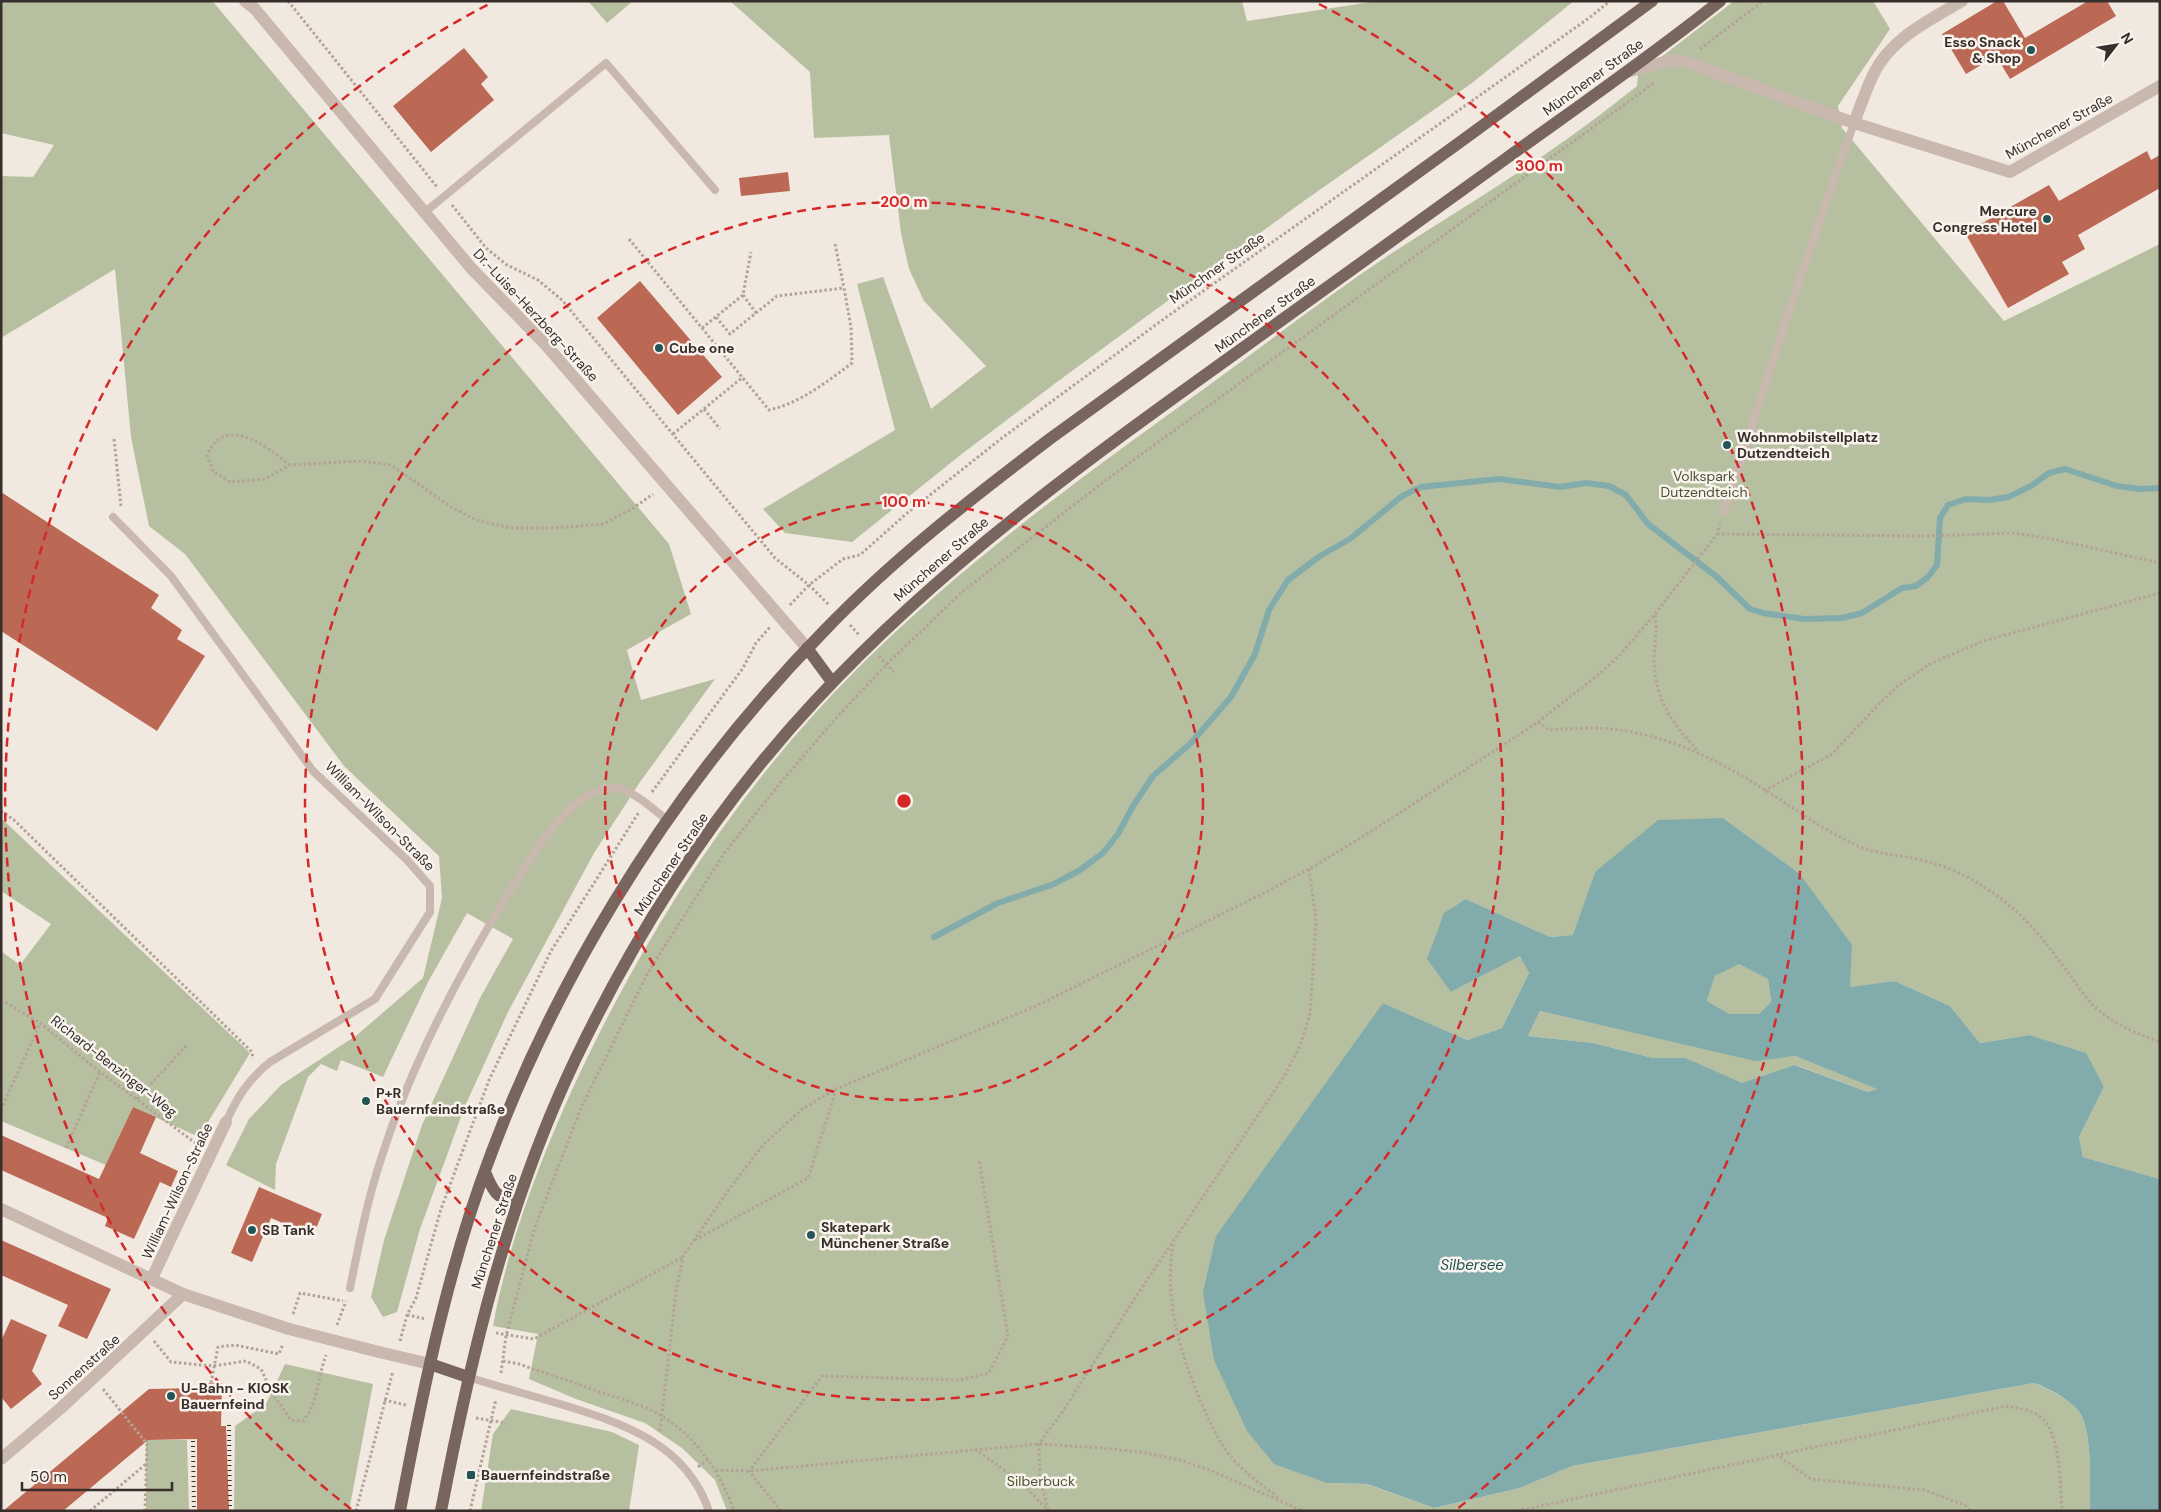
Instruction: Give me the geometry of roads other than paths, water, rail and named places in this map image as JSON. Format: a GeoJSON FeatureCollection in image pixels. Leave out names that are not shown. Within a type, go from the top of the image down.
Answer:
{"type":"FeatureCollection","features":[{"type":"Feature","properties":{"kind":"main road","name":"Münchener Straße"},"geometry":{"type":"LineString","coordinates":[[400,1511],[430,1364],[456,1259],[484,1172],[527,1070],[565,991],[606,917],[667,820],[733,732],[807,648],[839,615],[922,540],[1051,438],[1652,1]]}},
{"type":"Feature","properties":{"kind":"main road","name":"Münchener Straße"},"geometry":{"type":"LineString","coordinates":[[441,1511],[468,1377],[486,1303],[518,1202],[544,1134],[575,1062],[602,1006],[641,935],[676,881],[734,799],[788,731],[832,682],[932,586],[1052,487],[1626,72],[1720,1]]}},
{"type":"Feature","properties":{"kind":"main road"},"geometry":{"type":"LineString","coordinates":[[807,648],[832,682]]}},
{"type":"Feature","properties":{"kind":"main road"},"geometry":{"type":"LineString","coordinates":[[484,1172],[491,1188],[499,1198],[518,1202]]}},
{"type":"Feature","properties":{"kind":"main road"},"geometry":{"type":"LineString","coordinates":[[430,1364],[468,1377]]}},
{"type":"Feature","properties":{"kind":"street","name":"Dr.-Luise-Herzberg-Straße"},"geometry":{"type":"LineString","coordinates":[[245,1],[255,9],[471,268],[546,345],[807,648]]}},
{"type":"Feature","properties":{"kind":"street"},"geometry":{"type":"LineString","coordinates":[[1854,122],[1873,74],[1886,54],[1904,37],[1962,1]]}},
{"type":"Feature","properties":{"kind":"street","name":"Münchener Straße"},"geometry":{"type":"LineString","coordinates":[[1626,72],[1669,62],[1684,61],[1854,122],[2010,172],[2160,86]]}},
{"type":"Feature","properties":{"kind":"street","name":"William-Wilson-Straße"},"geometry":{"type":"LineString","coordinates":[[152,1278],[226,1122]]}},
{"type":"Feature","properties":{"kind":"street"},"geometry":{"type":"LineString","coordinates":[[1,1209],[183,1294],[289,1329],[430,1364]]}},
{"type":"Feature","properties":{"kind":"street","name":"Sonnenstraße"},"geometry":{"type":"LineString","coordinates":[[1,1459],[94,1378],[183,1294]]}},
{"type":"Feature","properties":{"kind":"lane"},"geometry":{"type":"LineString","coordinates":[[424,213],[606,62],[715,190]]}},
{"type":"Feature","properties":{"kind":"lane"},"geometry":{"type":"LineString","coordinates":[[1724,512],[1792,298],[1854,122]]}},
{"type":"Feature","properties":{"kind":"lane","name":"William-Wilson-Straße"},"geometry":{"type":"LineString","coordinates":[[113,516],[170,576],[313,771],[407,860],[430,886],[430,912],[374,999],[270,1062],[254,1074],[240,1092],[226,1122]]}},
{"type":"Feature","properties":{"kind":"lane"},"geometry":{"type":"LineString","coordinates":[[350,1288],[367,1205],[381,1158],[403,1100],[432,1032],[465,965],[525,867],[552,828],[582,798],[602,788],[623,789],[667,820]]}},
{"type":"Feature","properties":{"kind":"lane"},"geometry":{"type":"LineString","coordinates":[[468,1377],[608,1419],[634,1430],[659,1444],[689,1473],[700,1489],[709,1511]]}},
{"type":"Feature","properties":{"kind":"water","name":"Silbersee"},"geometry":{"type":"Polygon","coordinates":[[[1723,818],[1799,873],[1852,945],[1850,987],[1895,981],[1950,1006],[1980,1043],[2029,1035],[2086,1053],[2104,1087],[2079,1137],[2083,1157],[2160,1179],[2160,1511],[2090,1511],[2090,1457],[2086,1429],[2082,1418],[2077,1409],[2067,1401],[2034,1383],[1572,1466],[1520,1488],[1434,1508],[1367,1484],[1327,1483],[1274,1464],[1247,1431],[1214,1360],[1203,1292],[1216,1236],[1383,1003],[1467,1040],[1502,1028],[1529,973],[1520,956],[1451,992],[1427,959],[1444,913],[1466,899],[1550,937],[1573,935],[1595,872],[1658,820],[1723,818]],[[1739,964],[1715,976],[1707,1001],[1730,1014],[1759,1014],[1771,1002],[1768,979],[1739,964]],[[1540,1011],[1528,1036],[1593,1043],[1653,1058],[1686,1058],[1742,1083],[1795,1065],[1868,1092],[1877,1089],[1795,1056],[1755,1061],[1540,1011]]]}},
{"type":"Feature","properties":{"kind":"waterway"},"geometry":{"type":"LineString","coordinates":[[934,937],[998,903],[1054,884],[1080,870],[1103,853],[1118,834],[1133,806],[1153,776],[1190,744],[1231,697],[1255,654],[1269,610],[1288,580],[1320,556],[1350,539],[1402,496],[1421,487],[1499,479],[1560,487],[1586,483],[1609,486],[1626,495],[1648,524],[1717,577],[1750,609],[1763,613],[1804,619],[1842,618],[1862,613],[1902,588],[1916,586],[1928,577],[1937,565],[1940,518],[1948,505],[1966,499],[1989,500],[2008,497],[2031,486],[2049,473],[2065,469],[2117,486],[2141,489],[2160,488]]}},
{"type":"Feature","properties":{"kind":"railway"},"geometry":{"type":"LineString","coordinates":[[229,1425],[230,1511]]}},
{"type":"Feature","properties":{"kind":"railway"},"geometry":{"type":"LineString","coordinates":[[193,1441],[194,1511]]}},
{"type":"Feature","properties":{"kind":"place","name":"Esso Snack & Shop"},"geometry":{"type":"Point","coordinates":[2031,50]}},
{"type":"Feature","properties":{"kind":"place","name":"Mercure Congress Hotel"},"geometry":{"type":"Point","coordinates":[2047,219]}},
{"type":"Feature","properties":{"kind":"place","name":"Cube one"},"geometry":{"type":"Point","coordinates":[659,348]}},
{"type":"Feature","properties":{"kind":"place","name":"Wohnmobilstellplatz Dutzendteich"},"geometry":{"type":"Point","coordinates":[1727,445]}},
{"type":"Feature","properties":{"kind":"place","name":"P+R Bauernfeindstraße"},"geometry":{"type":"Point","coordinates":[366,1101]}},
{"type":"Feature","properties":{"kind":"place","name":"SB Tank"},"geometry":{"type":"Point","coordinates":[252,1230]}},
{"type":"Feature","properties":{"kind":"place","name":"Skatepark Münchener Straße"},"geometry":{"type":"Point","coordinates":[811,1235]}},
{"type":"Feature","properties":{"kind":"place","name":"U-Bahn - KIOSK Bauernfeind"},"geometry":{"type":"Point","coordinates":[171,1396]}},
{"type":"Feature","properties":{"kind":"place","name":"Bauernfeindstraße"},"geometry":{"type":"Point","coordinates":[471,1475]}},
{"type":"Feature","properties":{"kind":"park label","name":"Volkspark Dutzendteich"},"geometry":{"type":"Point","coordinates":[1704,484]}},
{"type":"Feature","properties":{"kind":"park label","name":"Silberbuck"},"geometry":{"type":"Point","coordinates":[1041,1481]}}]}
